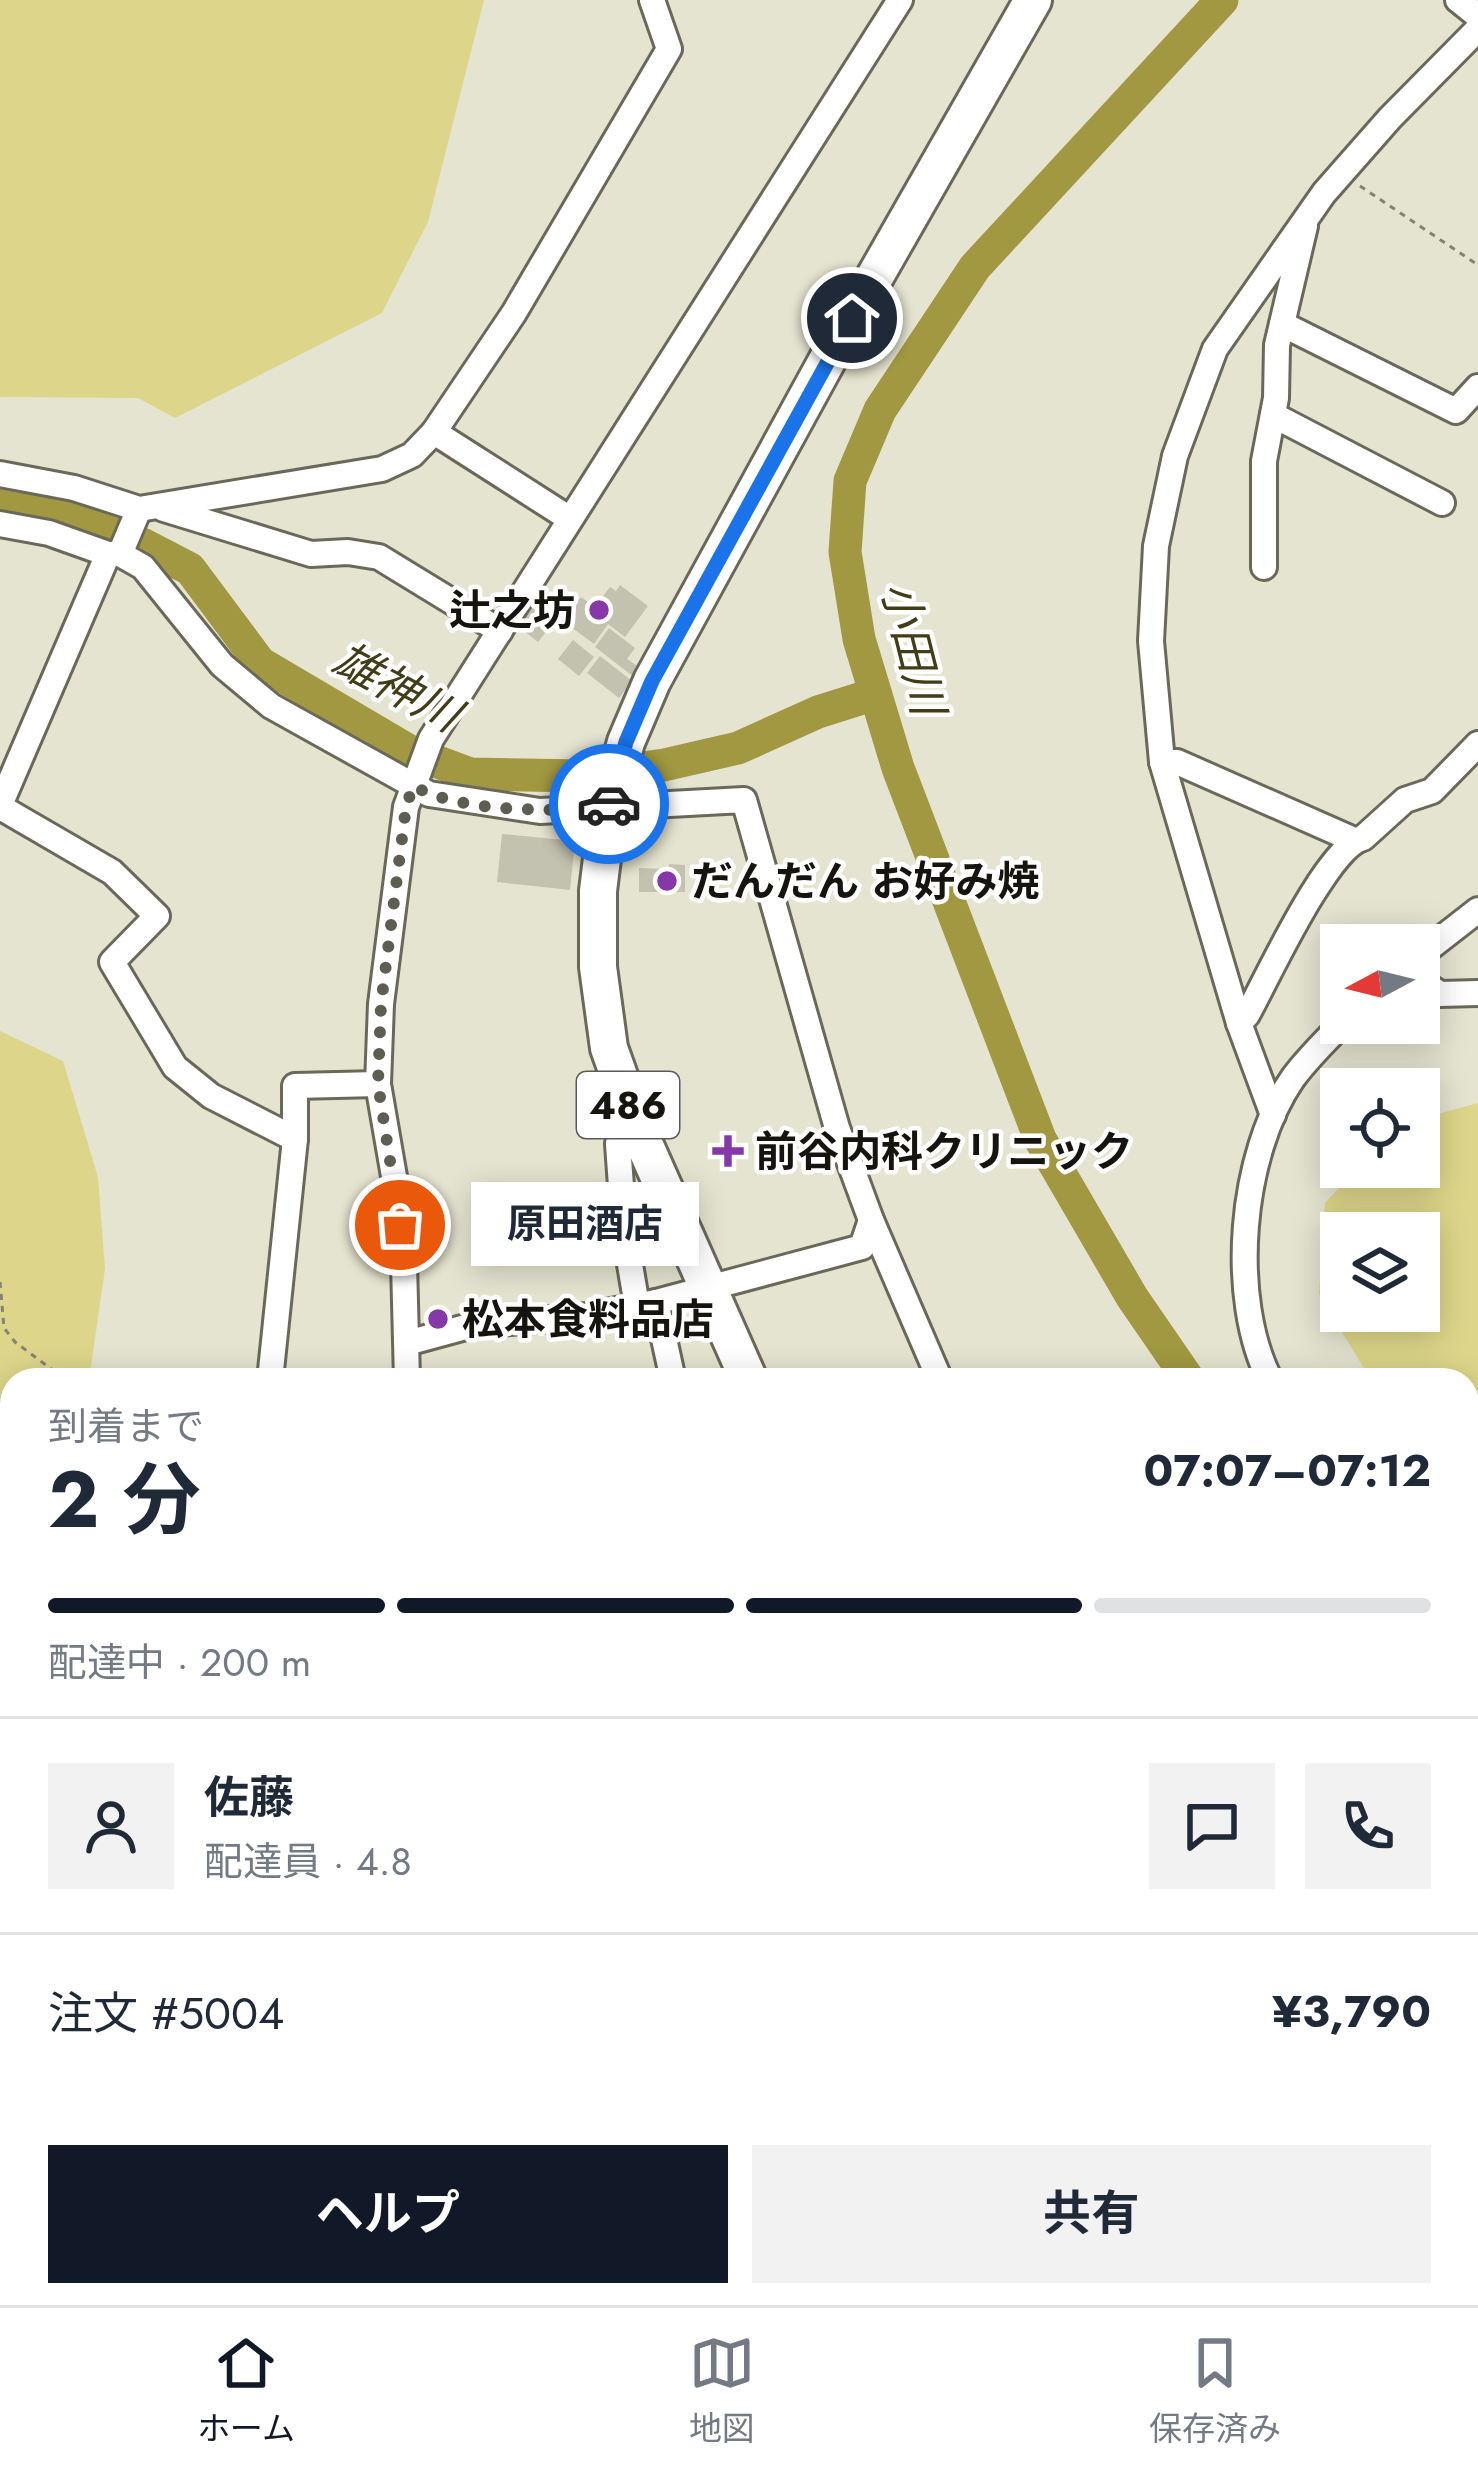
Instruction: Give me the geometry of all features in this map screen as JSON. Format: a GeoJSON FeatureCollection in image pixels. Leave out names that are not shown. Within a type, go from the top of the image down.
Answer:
{"type":"FeatureCollection","features":[{"type":"Feature","properties":{"kind":"highway","name":"486"},"geometry":{"type":"LineString","coordinates":[[743,1368],[639,1132],[609,1048],[598,968],[598,891],[609,804],[626,742],[652,681],[1033,0]]}},
{"type":"Feature","properties":{"kind":"street"},"geometry":{"type":"LineString","coordinates":[[295,1139],[211,1096],[176,1066],[139,1011],[112,962],[158,916],[112,872],[0,806],[117,551],[146,510],[382,469],[412,455],[434,432],[514,313],[669,49],[652,0]]}},
{"type":"Feature","properties":{"kind":"street"},"geometry":{"type":"LineString","coordinates":[[407,1368],[396,1188],[378,1084],[381,1004],[406,807],[415,782],[431,739],[900,0]]}},
{"type":"Feature","properties":{"kind":"street"},"geometry":{"type":"LineString","coordinates":[[1273,1115],[1239,1022],[1162,762],[1156,724],[1151,591],[1175,456],[1215,349],[1324,193],[1473,15]]}},
{"type":"Feature","properties":{"kind":"street"},"geometry":{"type":"LineString","coordinates":[[1264,567],[1264,461],[1273,415],[1276,345],[1306,218]]}},
{"type":"Feature","properties":{"kind":"street"},"geometry":{"type":"LineString","coordinates":[[1282,324],[1456,411],[1478,387]]}},
{"type":"Feature","properties":{"kind":"street"},"geometry":{"type":"LineString","coordinates":[[1273,415],[1442,503]]}},
{"type":"Feature","properties":{"kind":"street"},"geometry":{"type":"LineString","coordinates":[[434,432],[570,519]]}},
{"type":"Feature","properties":{"kind":"street"},"geometry":{"type":"LineString","coordinates":[[0,474],[74,488],[311,554],[348,552],[379,557],[500,631]]}},
{"type":"Feature","properties":{"kind":"street"},"geometry":{"type":"LineString","coordinates":[[0,524],[117,551],[143,567],[222,664],[271,706],[415,782],[429,794],[540,811],[744,800],[813,1053],[871,1220],[935,1368]]}},
{"type":"Feature","properties":{"kind":"street"},"geometry":{"type":"LineString","coordinates":[[1239,1022],[1324,873],[1354,840],[1363,838],[1405,800],[1432,791],[1478,745]]}},
{"type":"Feature","properties":{"kind":"street"},"geometry":{"type":"LineString","coordinates":[[1162,762],[1177,761],[1354,840]]}},
{"type":"Feature","properties":{"kind":"street"},"geometry":{"type":"LineString","coordinates":[[1440,940],[1478,910]]}},
{"type":"Feature","properties":{"kind":"street"},"geometry":{"type":"LineString","coordinates":[[1440,994],[1478,993]]}},
{"type":"Feature","properties":{"kind":"street"},"geometry":{"type":"LineString","coordinates":[[1264,1368],[1247,1314],[1243,1256],[1247,1209],[1273,1115],[1294,1078],[1324,1044]]}},
{"type":"Feature","properties":{"kind":"street"},"geometry":{"type":"LineString","coordinates":[[271,1368],[295,1139],[295,1086],[378,1084]]}},
{"type":"Feature","properties":{"kind":"street"},"geometry":{"type":"LineString","coordinates":[[639,1132],[618,1144],[624,1229],[670,1368]]}},
{"type":"Feature","properties":{"kind":"street"},"geometry":{"type":"LineString","coordinates":[[407,1343],[472,1325],[587,1316],[709,1288],[862,1247],[871,1220]]}},
{"type":"Feature","properties":{"kind":"path"},"geometry":{"type":"LineString","coordinates":[[1324,193],[1361,186],[1478,265]]}},
{"type":"Feature","properties":{"kind":"path"},"geometry":{"type":"LineString","coordinates":[[0,1282],[4,1328],[50,1368]]}},
{"type":"Feature","properties":{"kind":"shaded area"},"geometry":{"type":"Polygon","coordinates":[[[0,0],[484,0],[428,222],[382,313],[175,418],[138,398],[0,397],[0,0]]]}},
{"type":"Feature","properties":{"kind":"shaded area"},"geometry":{"type":"Polygon","coordinates":[[[0,1031],[63,1061],[98,1177],[105,1269],[91,1368],[0,1368],[0,1031]]]}},
{"type":"Feature","properties":{"kind":"shaded area"},"geometry":{"type":"Polygon","coordinates":[[[1478,1103],[1478,1368],[1364,1368],[1342,1332],[1440,1332],[1440,1212],[1324,1212],[1325,1203],[1339,1188],[1440,1188],[1440,1113],[1478,1103]]]}},
{"type":"Feature","properties":{"kind":"building"},"geometry":{"type":"Polygon","coordinates":[[[620,585],[648,606],[625,637],[608,624],[594,644],[544,607],[558,588],[577,602],[581,597],[595,607],[591,612],[597,617],[603,609],[597,604],[610,587],[616,591],[620,585]]]}},
{"type":"Feature","properties":{"kind":"building"},"geometry":{"type":"Polygon","coordinates":[[[529,605],[553,623],[538,642],[514,623],[529,605]]]}},
{"type":"Feature","properties":{"kind":"building"},"geometry":{"type":"Polygon","coordinates":[[[609,628],[635,648],[627,659],[640,668],[634,677],[595,647],[609,628]]]}},
{"type":"Feature","properties":{"kind":"building"},"geometry":{"type":"Polygon","coordinates":[[[573,640],[594,657],[579,676],[558,659],[573,640]]]}},
{"type":"Feature","properties":{"kind":"building"},"geometry":{"type":"Polygon","coordinates":[[[600,656],[632,681],[619,698],[587,673],[600,656]]]}},
{"type":"Feature","properties":{"kind":"building"},"geometry":{"type":"Polygon","coordinates":[[[502,834],[575,841],[570,890],[497,882],[502,834]]]}},
{"type":"Feature","properties":{"kind":"building"},"geometry":{"type":"Polygon","coordinates":[[[669,864],[685,865],[685,892],[639,892],[639,868],[669,869],[669,864]]]}},
{"type":"Feature","properties":{"kind":"waterway","name":"小田川"},"geometry":{"type":"LineString","coordinates":[[1181,1368],[1132,1297],[1040,1139],[898,768],[859,639],[845,552],[850,481],[880,410],[975,267],[1222,0]]}},
{"type":"Feature","properties":{"kind":"waterway","name":"雄神川"},"geometry":{"type":"LineString","coordinates":[[0,501],[61,515],[142,544],[190,569],[260,663],[411,752],[470,774],[585,776],[664,765],[738,748],[818,712],[875,694]]}},
{"type":"Feature","properties":{"kind":"way so far"},"geometry":{"type":"LineString","coordinates":[[400,1225],[378,1084],[381,1004],[406,807],[413,786],[461,801],[540,811],[608,809],[609,804]]}},
{"type":"Feature","properties":{"kind":"place","name":"辻之坊"},"geometry":{"type":"Point","coordinates":[599,610]}},
{"type":"Feature","properties":{"kind":"place","name":"だんだん お好み焼"},"geometry":{"type":"Point","coordinates":[667,881]}},
{"type":"Feature","properties":{"kind":"place","name":"前谷内科クリニック"},"geometry":{"type":"Point","coordinates":[728,1151]}},
{"type":"Feature","properties":{"kind":"place","name":"原田酒店"},"geometry":{"type":"Point","coordinates":[400,1225]}},
{"type":"Feature","properties":{"kind":"place","name":"松本食料品店"},"geometry":{"type":"Point","coordinates":[438,1319]}},
{"type":"Feature","properties":{"kind":"route"},"geometry":{"type":"LineString","coordinates":[[609,804],[626,742],[652,681],[852,318]]}}]}
